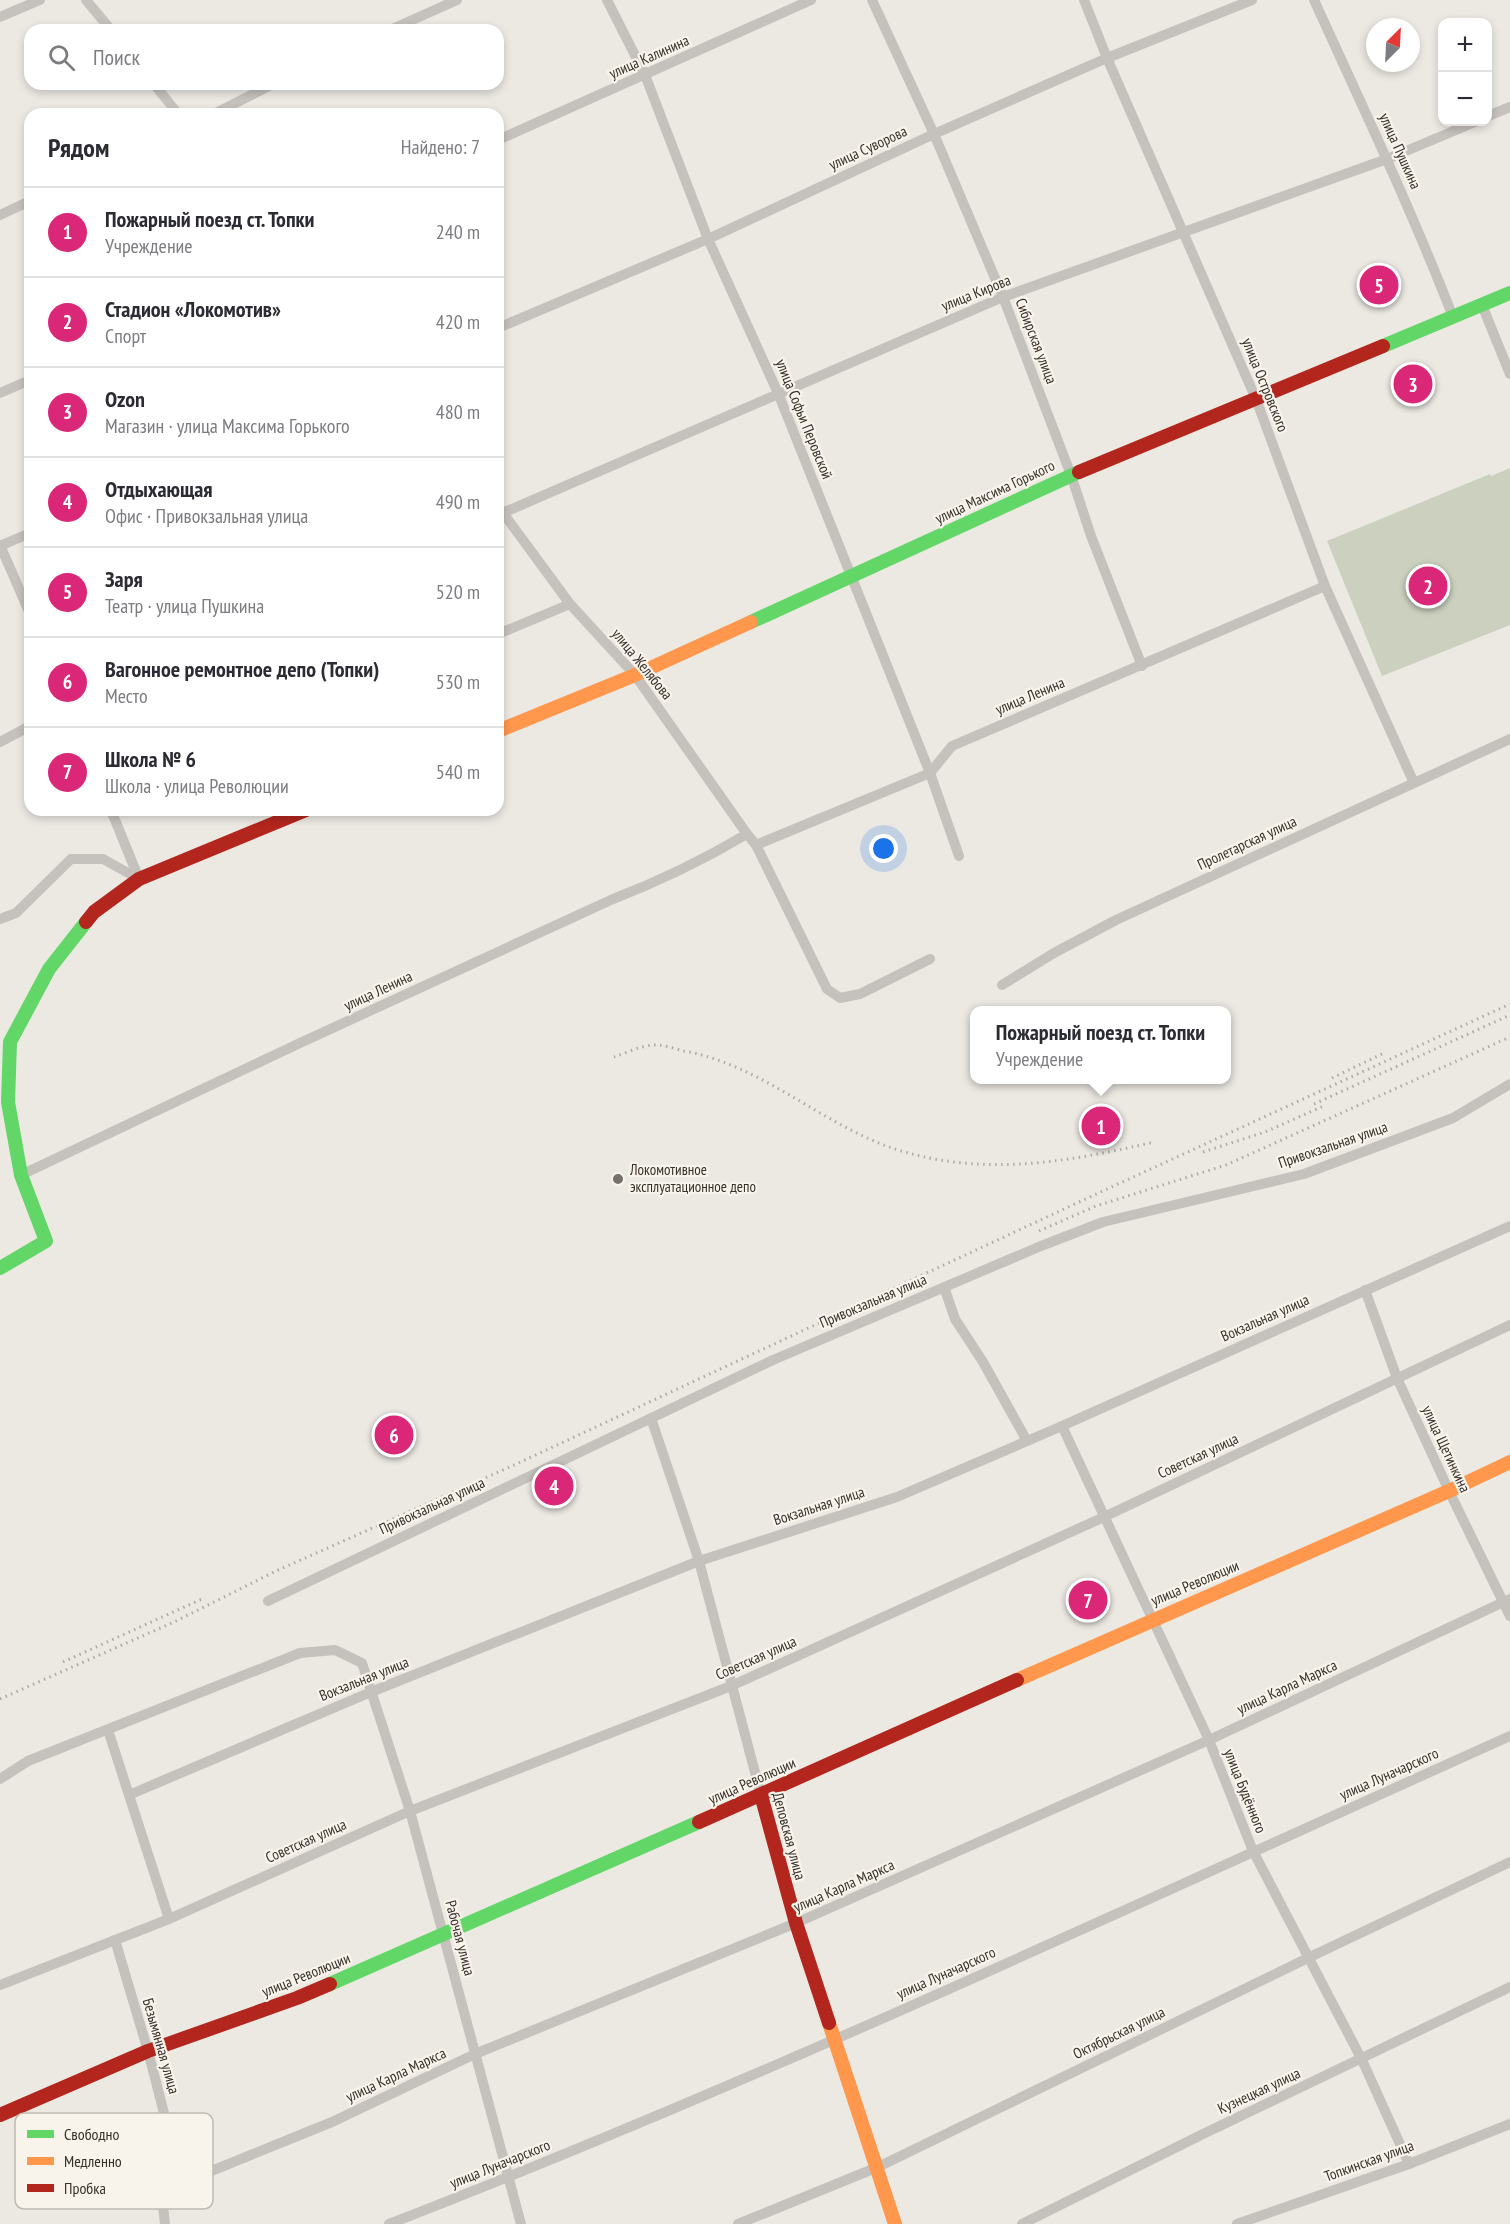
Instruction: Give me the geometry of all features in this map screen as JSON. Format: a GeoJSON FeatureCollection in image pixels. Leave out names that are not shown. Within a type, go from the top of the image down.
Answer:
{"type":"FeatureCollection","features":[{"type":"Feature","properties":{"kind":"street"},"geometry":{"type":"LineString","coordinates":[[0,17],[40,0]]}},
{"type":"Feature","properties":{"kind":"street"},"geometry":{"type":"LineString","coordinates":[[86,0],[106,24]]}},
{"type":"Feature","properties":{"kind":"street"},"geometry":{"type":"LineString","coordinates":[[404,24],[458,0]]}},
{"type":"Feature","properties":{"kind":"street","name":"улица Софьи Перовской"},"geometry":{"type":"LineString","coordinates":[[607,0],[645,75],[708,239],[778,393],[930,773],[959,856]]}},
{"type":"Feature","properties":{"kind":"street","name":"улица Калинина"},"geometry":{"type":"LineString","coordinates":[[504,137],[811,0]]}},
{"type":"Feature","properties":{"kind":"street","name":"Сибирская улица"},"geometry":{"type":"LineString","coordinates":[[872,0],[934,134],[1003,297],[1071,475],[1091,536],[1142,666]]}},
{"type":"Feature","properties":{"kind":"street","name":"улица Островского"},"geometry":{"type":"LineString","coordinates":[[1084,0],[1107,58],[1256,399],[1325,585],[1414,783]]}},
{"type":"Feature","properties":{"kind":"street","name":"улица Суворова"},"geometry":{"type":"LineString","coordinates":[[504,325],[708,239],[934,134],[1107,58],[1251,0]]}},
{"type":"Feature","properties":{"kind":"street","name":"улица Пушкина"},"geometry":{"type":"LineString","coordinates":[[1314,0],[1427,250],[1453,317]]}},
{"type":"Feature","properties":{"kind":"street"},"geometry":{"type":"LineString","coordinates":[[159,90],[173,108]]}},
{"type":"Feature","properties":{"kind":"street"},"geometry":{"type":"LineString","coordinates":[[226,108],[261,90]]}},
{"type":"Feature","properties":{"kind":"street"},"geometry":{"type":"LineString","coordinates":[[1492,114],[1510,107]]}},
{"type":"Feature","properties":{"kind":"street","name":"улица Кирова"},"geometry":{"type":"LineString","coordinates":[[504,509],[1003,297],[1387,159],[1465,126]]}},
{"type":"Feature","properties":{"kind":"street"},"geometry":{"type":"LineString","coordinates":[[0,215],[24,204]]}},
{"type":"Feature","properties":{"kind":"street","name":"улица Максима Горького"},"geometry":{"type":"LineString","coordinates":[[504,729],[635,675],[1071,475],[1510,293]]}},
{"type":"Feature","properties":{"kind":"street"},"geometry":{"type":"LineString","coordinates":[[1482,305],[1510,374]]}},
{"type":"Feature","properties":{"kind":"street"},"geometry":{"type":"LineString","coordinates":[[0,393],[24,383]]}},
{"type":"Feature","properties":{"kind":"street","name":"улица Желябова"},"geometry":{"type":"LineString","coordinates":[[504,516],[570,604],[635,675],[756,845],[816,970],[827,988],[840,998],[860,994],[930,959]]}},
{"type":"Feature","properties":{"kind":"street"},"geometry":{"type":"LineString","coordinates":[[24,536],[0,546],[24,600]]}},
{"type":"Feature","properties":{"kind":"street","name":"улица Ленина"},"geometry":{"type":"LineString","coordinates":[[756,845],[930,773],[952,746],[1142,666],[1325,585]]}},
{"type":"Feature","properties":{"kind":"street"},"geometry":{"type":"LineString","coordinates":[[504,632],[570,604]]}},
{"type":"Feature","properties":{"kind":"street"},"geometry":{"type":"LineString","coordinates":[[0,742],[24,729]]}},
{"type":"Feature","properties":{"kind":"street","name":"Пролетарская улица"},"geometry":{"type":"LineString","coordinates":[[1002,985],[1054,952],[1116,920],[1510,739]]}},
{"type":"Feature","properties":{"kind":"street"},"geometry":{"type":"LineString","coordinates":[[113,816],[139,879]]}},
{"type":"Feature","properties":{"kind":"street"},"geometry":{"type":"LineString","coordinates":[[0,1268],[46,1241],[21,1175],[8,1102],[10,1042],[49,969],[94,912],[139,879],[291,816]]}},
{"type":"Feature","properties":{"kind":"street","name":"улица Ленина"},"geometry":{"type":"LineString","coordinates":[[21,1175],[300,1043],[613,899],[700,862],[747,834]]}},
{"type":"Feature","properties":{"kind":"street"},"geometry":{"type":"LineString","coordinates":[[0,919],[16,912],[71,859],[103,859],[139,879]]}},
{"type":"Feature","properties":{"kind":"street","name":"Привокзальная улица"},"geometry":{"type":"LineString","coordinates":[[268,1601],[772,1360],[1041,1246],[1103,1222],[1304,1174],[1453,1118],[1510,1084]]}},
{"type":"Feature","properties":{"kind":"street","name":"Вокзальная улица"},"geometry":{"type":"LineString","coordinates":[[129,1795],[371,1692],[699,1561],[897,1497],[1510,1226]]}},
{"type":"Feature","properties":{"kind":"street"},"geometry":{"type":"LineString","coordinates":[[944,1287],[955,1319],[983,1362],[1027,1441]]}},
{"type":"Feature","properties":{"kind":"street","name":"улица Щетинкина"},"geometry":{"type":"LineString","coordinates":[[1365,1290],[1397,1378],[1449,1491],[1507,1601],[1510,1616]]}},
{"type":"Feature","properties":{"kind":"street","name":"Советская улица"},"geometry":{"type":"LineString","coordinates":[[0,1985],[169,1919],[410,1811],[731,1686],[1104,1517],[1510,1325]]}},
{"type":"Feature","properties":{"kind":"street","name":"Деповская улица"},"geometry":{"type":"LineString","coordinates":[[651,1418],[699,1561],[796,1923],[895,2224]]}},
{"type":"Feature","properties":{"kind":"street","name":"улица Будённого"},"geometry":{"type":"LineString","coordinates":[[1062,1426],[1209,1740],[1253,1851],[1362,2060],[1409,2164]]}},
{"type":"Feature","properties":{"kind":"street","name":"улица Революции"},"geometry":{"type":"LineString","coordinates":[[0,2115],[148,2051],[297,1998],[761,1796],[1510,1462]]}},
{"type":"Feature","properties":{"kind":"street","name":"улица Карла Маркса"},"geometry":{"type":"LineString","coordinates":[[213,2170],[332,2122],[475,2054],[796,1923],[1209,1740],[1507,1601]]}},
{"type":"Feature","properties":{"kind":"street","name":"Вокзальная улица"},"geometry":{"type":"LineString","coordinates":[[0,1779],[28,1761],[300,1653],[335,1650],[362,1663]]}},
{"type":"Feature","properties":{"kind":"street","name":"Рабочая улица"},"geometry":{"type":"LineString","coordinates":[[362,1663],[410,1811],[520,2224]]}},
{"type":"Feature","properties":{"kind":"street"},"geometry":{"type":"LineString","coordinates":[[108,1730],[169,1919]]}},
{"type":"Feature","properties":{"kind":"street","name":"улица Луначарского"},"geometry":{"type":"LineString","coordinates":[[389,2224],[508,2178],[833,2040],[1510,1736]]}},
{"type":"Feature","properties":{"kind":"street","name":"Октябрьская улица"},"geometry":{"type":"LineString","coordinates":[[738,2224],[878,2167],[1510,1862]]}},
{"type":"Feature","properties":{"kind":"street","name":"Безымянная улица"},"geometry":{"type":"LineString","coordinates":[[115,1940],[164,2113]]}},
{"type":"Feature","properties":{"kind":"street","name":"Кузнецкая улица"},"geometry":{"type":"LineString","coordinates":[[1022,2224],[1203,2134],[1362,2060],[1510,1987]]}},
{"type":"Feature","properties":{"kind":"street","name":"Топкинская улица"},"geometry":{"type":"LineString","coordinates":[[1237,2224],[1409,2164],[1510,2124]]}},
{"type":"Feature","properties":{"kind":"street"},"geometry":{"type":"LineString","coordinates":[[163,2209],[165,2224]]}},
{"type":"Feature","properties":{"kind":"green space"},"geometry":{"type":"Polygon","coordinates":[[[1510,468],[1510,625],[1382,676],[1327,541],[1490,474],[1491,476],[1510,468]]]}},
{"type":"Feature","properties":{"kind":"railway"},"geometry":{"type":"LineString","coordinates":[[0,1699],[174,1622],[276,1571],[512,1466],[1510,1004]]}},
{"type":"Feature","properties":{"kind":"railway"},"geometry":{"type":"LineString","coordinates":[[1314,1104],[1510,1015]]}},
{"type":"Feature","properties":{"kind":"railway"},"geometry":{"type":"LineString","coordinates":[[1039,1231],[1096,1206],[1226,1165],[1510,1037]]}},
{"type":"Feature","properties":{"kind":"railway"},"geometry":{"type":"LineString","coordinates":[[614,1057],[643,1047],[657,1045],[713,1058],[767,1082],[871,1139],[898,1150],[930,1158],[963,1163],[1026,1164],[1090,1155],[1154,1142]]}},
{"type":"Feature","properties":{"kind":"railway"},"geometry":{"type":"LineString","coordinates":[[1332,1078],[1386,1052]]}},
{"type":"Feature","properties":{"kind":"railway"},"geometry":{"type":"LineString","coordinates":[[1203,1152],[1265,1132],[1326,1105]]}},
{"type":"Feature","properties":{"kind":"railway"},"geometry":{"type":"LineString","coordinates":[[63,1662],[202,1599]]}},
{"type":"Feature","properties":{"kind":"traffic: fast"},"geometry":{"type":"LineString","coordinates":[[1383,346],[1510,293]]}},
{"type":"Feature","properties":{"kind":"traffic: fast"},"geometry":{"type":"LineString","coordinates":[[751,622],[1079,472]]}},
{"type":"Feature","properties":{"kind":"traffic: fast"},"geometry":{"type":"LineString","coordinates":[[0,1268],[46,1241],[21,1175],[8,1102],[10,1042],[49,969],[86,922]]}},
{"type":"Feature","properties":{"kind":"traffic: fast"},"geometry":{"type":"LineString","coordinates":[[330,1984],[699,1822]]}},
{"type":"Feature","properties":{"kind":"traffic: slow"},"geometry":{"type":"LineString","coordinates":[[504,729],[635,675],[751,622]]}},
{"type":"Feature","properties":{"kind":"traffic: slow"},"geometry":{"type":"LineString","coordinates":[[1017,1680],[1449,1491],[1510,1462]]}},
{"type":"Feature","properties":{"kind":"traffic: slow"},"geometry":{"type":"LineString","coordinates":[[829,2023],[895,2224]]}},
{"type":"Feature","properties":{"kind":"traffic: jam"},"geometry":{"type":"LineString","coordinates":[[1079,472],[1383,346]]}},
{"type":"Feature","properties":{"kind":"traffic: jam"},"geometry":{"type":"LineString","coordinates":[[86,922],[94,912],[139,879],[291,816]]}},
{"type":"Feature","properties":{"kind":"traffic: jam"},"geometry":{"type":"LineString","coordinates":[[699,1822],[1017,1680]]}},
{"type":"Feature","properties":{"kind":"traffic: jam"},"geometry":{"type":"LineString","coordinates":[[761,1795],[796,1923],[829,2023]]}},
{"type":"Feature","properties":{"kind":"traffic: jam"},"geometry":{"type":"LineString","coordinates":[[0,2115],[148,2051],[330,1984]]}},
{"type":"Feature","properties":{"kind":"place","name":"Заря"},"geometry":{"type":"Point","coordinates":[1379,285]}},
{"type":"Feature","properties":{"kind":"place","name":"Ozon"},"geometry":{"type":"Point","coordinates":[1413,384]}},
{"type":"Feature","properties":{"kind":"place","name":"Стадион «Локомотив»"},"geometry":{"type":"Point","coordinates":[1428,586]}},
{"type":"Feature","properties":{"kind":"place","name":"Пожарный поезд ст. Топки"},"geometry":{"type":"Point","coordinates":[1101,1126]}},
{"type":"Feature","properties":{"kind":"place","name":"Локомотивное эксплуатационное депо"},"geometry":{"type":"Point","coordinates":[618,1179]}},
{"type":"Feature","properties":{"kind":"place","name":"Вагонное ремонтное депо (Топки)"},"geometry":{"type":"Point","coordinates":[394,1435]}},
{"type":"Feature","properties":{"kind":"place","name":"Отдыхающая"},"geometry":{"type":"Point","coordinates":[554,1486]}},
{"type":"Feature","properties":{"kind":"place","name":"Школа № 6"},"geometry":{"type":"Point","coordinates":[1088,1600]}}]}
